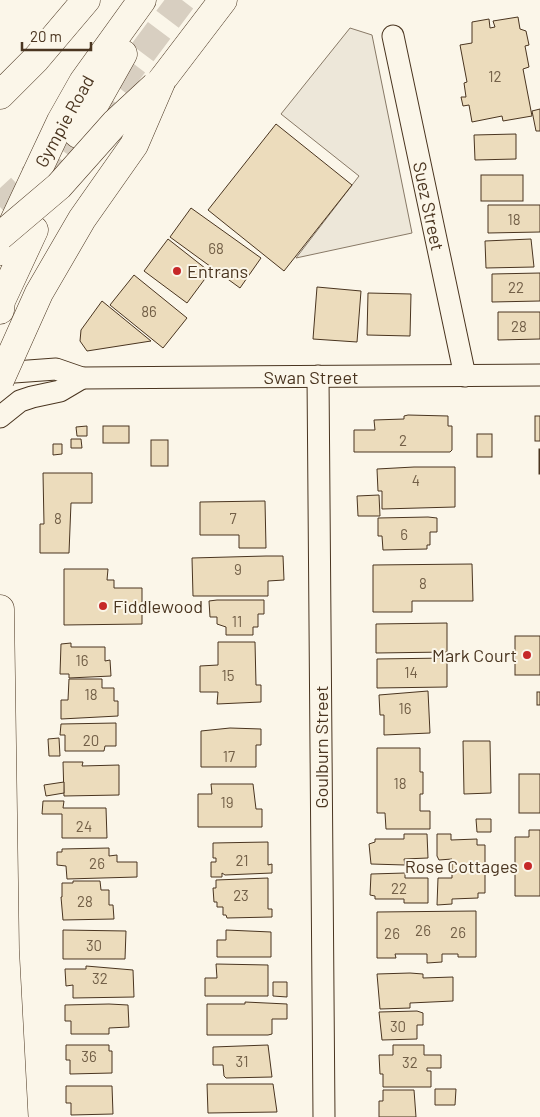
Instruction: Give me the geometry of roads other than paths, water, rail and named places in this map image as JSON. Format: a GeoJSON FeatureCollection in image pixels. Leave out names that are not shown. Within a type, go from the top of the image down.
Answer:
{"type":"FeatureCollection","features":[{"type":"Feature","properties":{"kind":"highway"},"geometry":{"type":"LineString","coordinates":[[0,95],[36,59],[86,0]]}},
{"type":"Feature","properties":{"kind":"highway","name":"Gympie Road"},"geometry":{"type":"LineString","coordinates":[[0,251],[61,121],[83,82],[142,0]]}},
{"type":"Feature","properties":{"kind":"highway"},"geometry":{"type":"LineString","coordinates":[[78,134],[129,42],[147,0]]}},
{"type":"Feature","properties":{"kind":"highway"},"geometry":{"type":"LineString","coordinates":[[0,236],[58,186],[115,123],[162,80],[223,0]]}},
{"type":"Feature","properties":{"kind":"highway"},"geometry":{"type":"LineString","coordinates":[[0,110],[36,59]]}},
{"type":"Feature","properties":{"kind":"highway"},"geometry":{"type":"LineString","coordinates":[[0,380],[39,293],[82,219],[134,145],[162,80]]}},
{"type":"Feature","properties":{"kind":"highway"},"geometry":{"type":"LineString","coordinates":[[0,310],[1,300],[34,230]]}},
{"type":"Feature","properties":{"kind":"highway"},"geometry":{"type":"LineString","coordinates":[[0,609],[5,950],[14,1117]]}},
{"type":"Feature","properties":{"kind":"street","name":"Suez Street"},"geometry":{"type":"LineString","coordinates":[[393,36],[465,376]]}},
{"type":"Feature","properties":{"kind":"street","name":"Swan Street"},"geometry":{"type":"LineString","coordinates":[[0,373],[56,369],[82,378],[540,375]]}},
{"type":"Feature","properties":{"kind":"street","name":"Goulburn Street"},"geometry":{"type":"LineString","coordinates":[[318,376],[324,1117]]}},
{"type":"Feature","properties":{"kind":"street"},"geometry":{"type":"LineString","coordinates":[[0,417],[20,401],[60,391],[82,378]]}},
{"type":"Feature","properties":{"kind":"tunnel"},"geometry":{"type":"LineString","coordinates":[[44,189],[85,129],[182,0]]}},
{"type":"Feature","properties":{"kind":"tunnel"},"geometry":{"type":"LineString","coordinates":[[54,187],[78,134]]}},
{"type":"Feature","properties":{"kind":"tunnel"},"geometry":{"type":"LineString","coordinates":[[0,207],[38,172]]}},
{"type":"Feature","properties":{"kind":"place","name":"Entrans"},"geometry":{"type":"Point","coordinates":[177,271]}},
{"type":"Feature","properties":{"kind":"place","name":"Fiddlewood"},"geometry":{"type":"Point","coordinates":[103,606]}},
{"type":"Feature","properties":{"kind":"place","name":"Mark Court"},"geometry":{"type":"Point","coordinates":[527,655]}},
{"type":"Feature","properties":{"kind":"place","name":"Rose Cottages"},"geometry":{"type":"Point","coordinates":[528,866]}}]}
